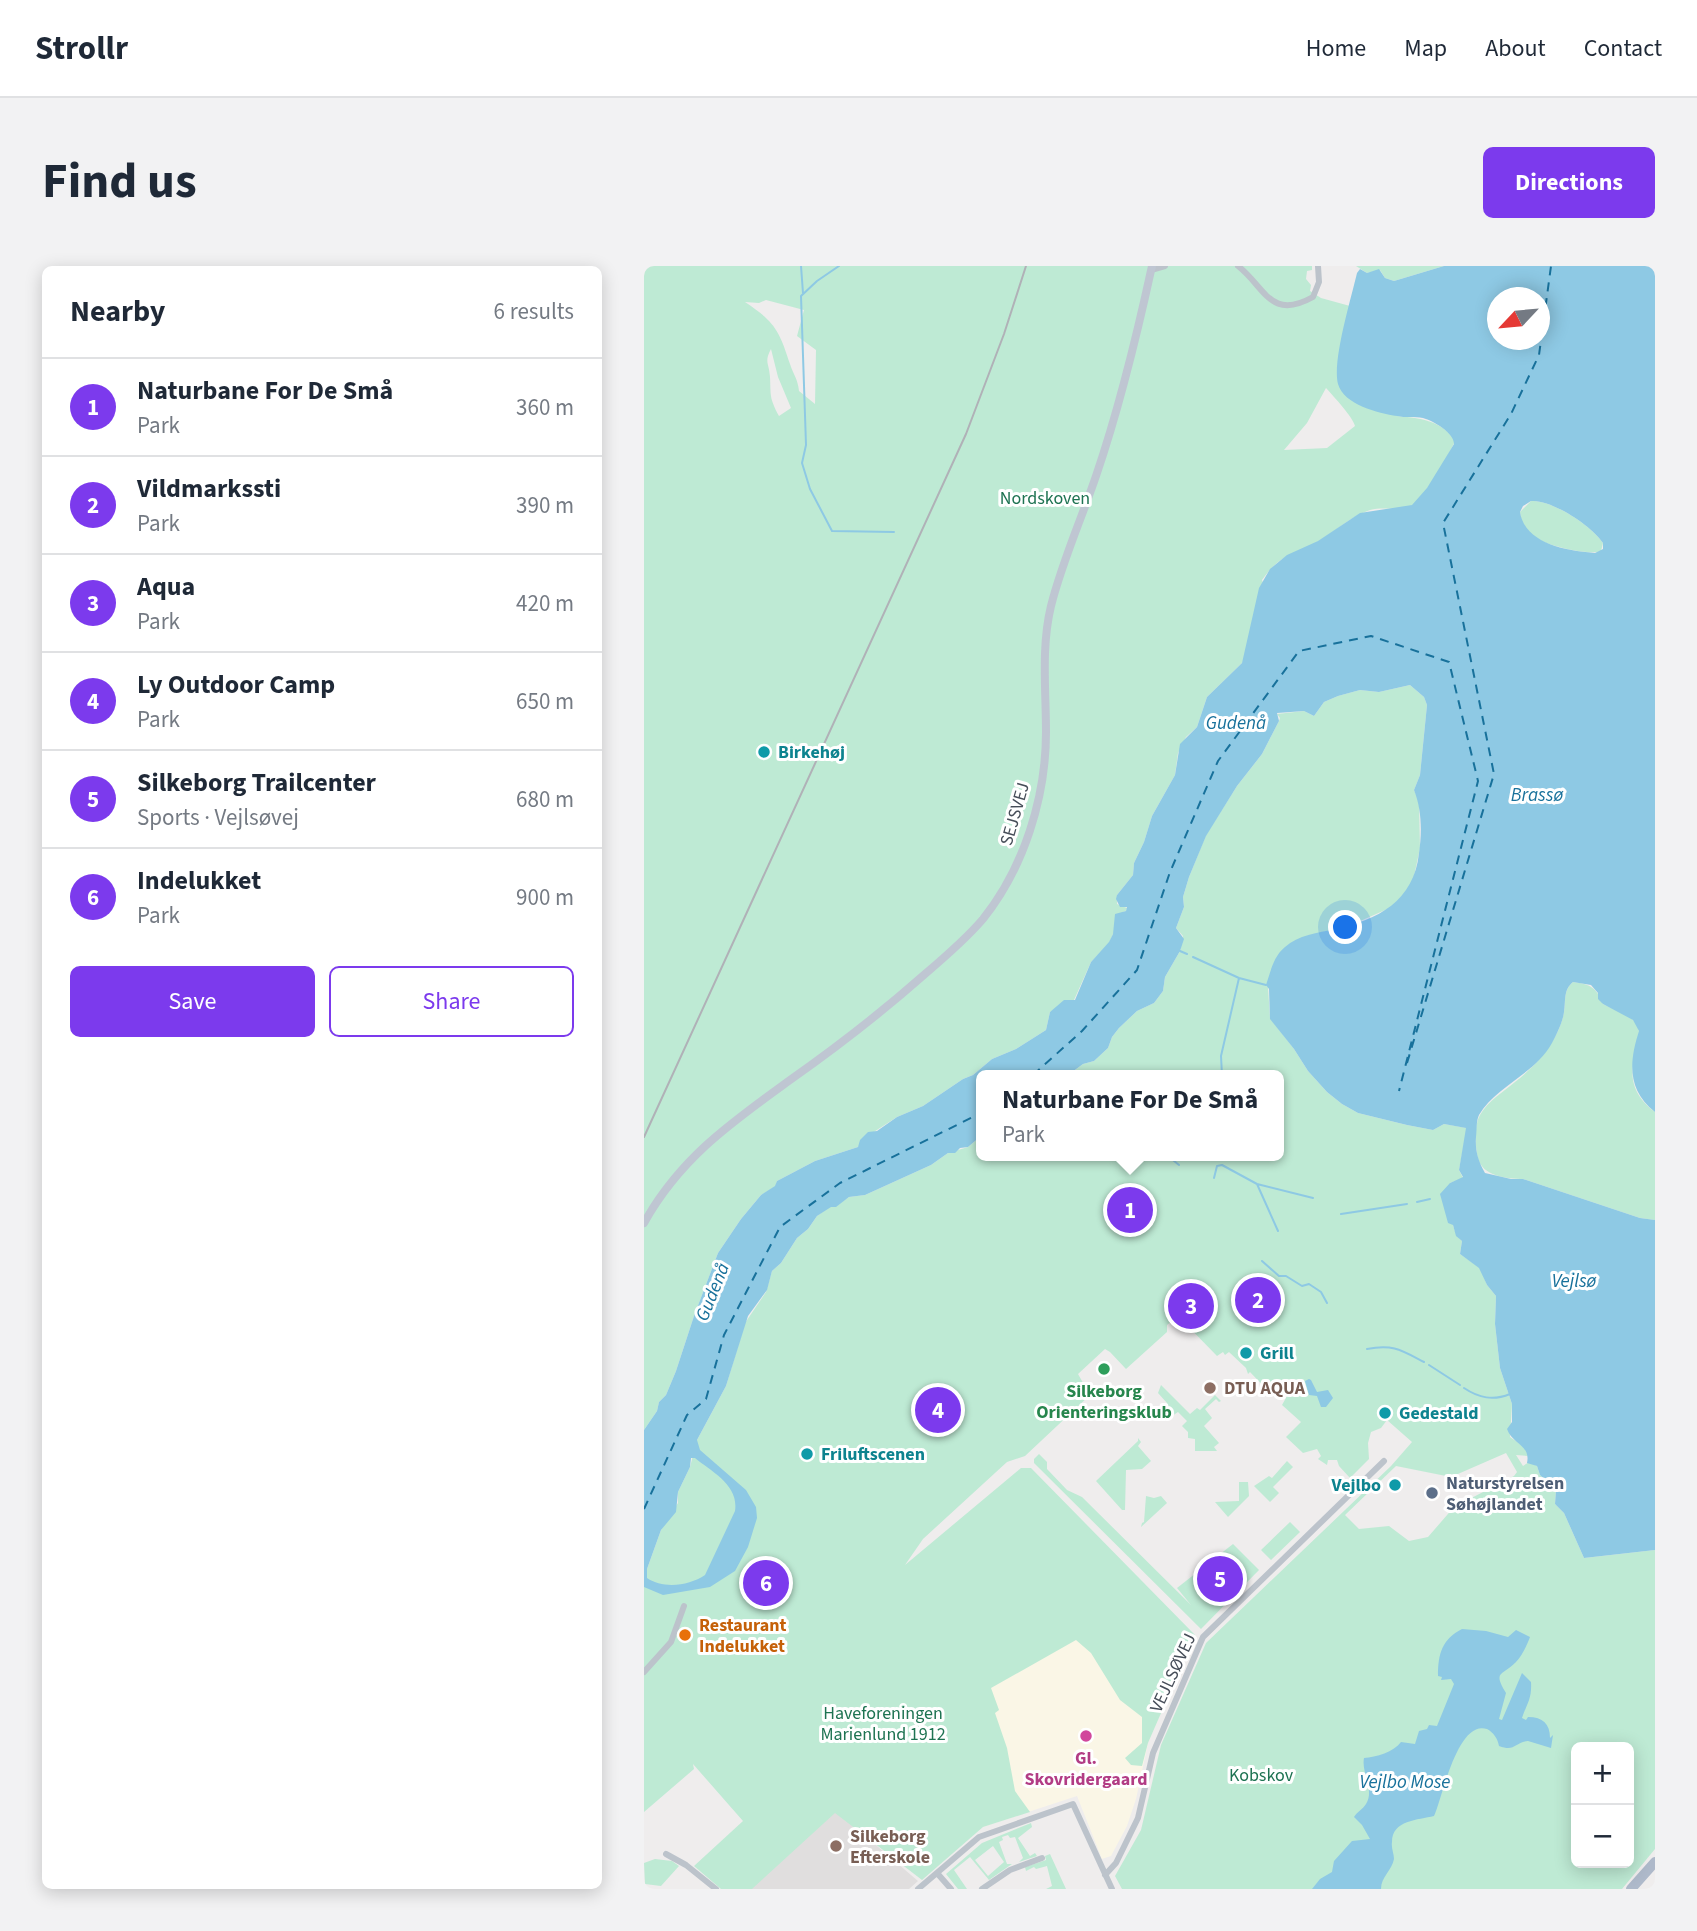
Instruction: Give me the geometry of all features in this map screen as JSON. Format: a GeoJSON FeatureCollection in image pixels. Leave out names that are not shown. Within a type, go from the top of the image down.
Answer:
{"type":"FeatureCollection","features":[{"type":"Feature","properties":{"kind":"main road"},"geometry":{"type":"LineString","coordinates":[[1631,1889],[1655,1862]]}},
{"type":"Feature","properties":{"kind":"street"},"geometry":{"type":"LineString","coordinates":[[1151,268],[1165,266]]}},
{"type":"Feature","properties":{"kind":"street"},"geometry":{"type":"LineString","coordinates":[[1238,266],[1267,299],[1285,305],[1313,298],[1319,282],[1318,266]]}},
{"type":"Feature","properties":{"kind":"street","name":"SEJSVEJ"},"geometry":{"type":"LineString","coordinates":[[644,1223],[672,1180],[706,1143],[895,1001],[968,936],[1002,891],[1021,853],[1031,825],[1042,776],[1046,734],[1045,637],[1050,607],[1105,448],[1151,268]]}},
{"type":"Feature","properties":{"kind":"street","name":"VEJLSØVEJ"},"geometry":{"type":"LineString","coordinates":[[1105,1875],[1116,1863],[1138,1818],[1153,1753],[1203,1637],[1384,1461]]}},
{"type":"Feature","properties":{"kind":"street"},"geometry":{"type":"LineString","coordinates":[[644,1672],[671,1642],[684,1606]]}},
{"type":"Feature","properties":{"kind":"street"},"geometry":{"type":"LineString","coordinates":[[918,1889],[979,1837],[1073,1804],[1112,1889]]}},
{"type":"Feature","properties":{"kind":"street"},"geometry":{"type":"LineString","coordinates":[[666,1854],[716,1889]]}},
{"type":"Feature","properties":{"kind":"street"},"geometry":{"type":"LineString","coordinates":[[982,1889],[1010,1870],[1042,1858]]}},
{"type":"Feature","properties":{"kind":"street"},"geometry":{"type":"LineString","coordinates":[[937,1872],[951,1889]]}},
{"type":"Feature","properties":{"kind":"shaded area"},"geometry":{"type":"Polygon","coordinates":[[[1076,1627],[1161,1712],[1148,1743],[1136,1799],[1127,1826],[1111,1856],[1102,1859],[1077,1796],[983,1827],[981,1684],[1076,1627]]]}},
{"type":"Feature","properties":{"kind":"shaded area","name":"Silkeborg Efterskole"},"geometry":{"type":"Polygon","coordinates":[[[835,1810],[918,1881],[909,1889],[748,1889],[835,1810]]]}},
{"type":"Feature","properties":{"kind":"green space","name":"Nordskoven"},"geometry":{"type":"Polygon","coordinates":[[[644,266],[1312,266],[1312,270],[1307,271],[1306,279],[1311,285],[1310,291],[1321,298],[1350,306],[1338,362],[1397,416],[1429,421],[1450,434],[1455,441],[1442,466],[1413,505],[1363,513],[1319,541],[1281,560],[1269,571],[1262,580],[1272,607],[1242,663],[1207,697],[1197,727],[1186,737],[1178,753],[1175,775],[1152,816],[1134,863],[1133,875],[1117,895],[1117,904],[1127,908],[1126,911],[1123,912],[1109,943],[1091,962],[1074,1000],[1050,1012],[1046,1030],[1016,1049],[992,1059],[973,1075],[923,1106],[897,1117],[866,1137],[858,1147],[815,1161],[777,1181],[776,1186],[761,1195],[718,1253],[676,1371],[657,1411],[644,1430],[644,266]],[[766,300],[759,303],[745,302],[775,328],[783,343],[799,391],[815,404],[816,350],[797,336],[804,310],[766,300]],[[771,349],[767,360],[771,396],[779,416],[791,408],[778,377],[771,349]],[[1326,388],[1307,423],[1284,450],[1327,448],[1355,426],[1347,412],[1326,388]]]}},
{"type":"Feature","properties":{"kind":"green space"},"geometry":{"type":"Polygon","coordinates":[[[1356,266],[1444,266],[1394,281],[1385,278],[1380,270],[1367,273],[1356,266]]]}},
{"type":"Feature","properties":{"kind":"green space"},"geometry":{"type":"Polygon","coordinates":[[[1531,501],[1549,504],[1581,522],[1603,543],[1601,551],[1567,549],[1534,537],[1524,526],[1520,512],[1531,501]]]}},
{"type":"Feature","properties":{"kind":"green space"},"geometry":{"type":"Polygon","coordinates":[[[1410,685],[1424,697],[1427,705],[1420,775],[1414,790],[1419,801],[1420,848],[1413,881],[1392,907],[1349,926],[1307,936],[1270,976],[1270,1018],[1308,1071],[1327,1092],[1358,1113],[1433,1130],[1444,1124],[1467,1128],[1459,1170],[1463,1178],[1450,1183],[1452,1222],[1462,1241],[1460,1254],[1480,1268],[1487,1285],[1496,1296],[1495,1324],[1500,1368],[1512,1404],[1510,1437],[1526,1448],[1528,1456],[1516,1455],[1523,1466],[1529,1462],[1537,1466],[1540,1475],[1556,1490],[1555,1504],[1564,1513],[1584,1558],[1655,1550],[1655,1849],[1622,1889],[1122,1889],[1115,1876],[1141,1830],[1161,1745],[1206,1643],[1391,1466],[1412,1442],[1387,1420],[1381,1428],[1371,1432],[1368,1443],[1369,1459],[1350,1478],[1337,1460],[1328,1460],[1327,1465],[1318,1459],[1321,1456],[1317,1449],[1303,1453],[1286,1437],[1301,1422],[1282,1405],[1287,1396],[1286,1392],[1280,1389],[1271,1394],[1250,1372],[1248,1374],[1246,1368],[1229,1352],[1217,1356],[1178,1316],[1167,1325],[1167,1332],[1126,1369],[1105,1349],[1078,1374],[1090,1395],[1025,1456],[1007,1462],[923,1539],[905,1565],[1021,1468],[1031,1468],[1195,1635],[1148,1743],[1142,1766],[1131,1765],[1125,1758],[1142,1743],[1142,1717],[1120,1700],[1091,1653],[1076,1640],[991,1688],[999,1710],[995,1713],[1007,1748],[1015,1791],[1030,1812],[983,1827],[922,1880],[835,1813],[752,1889],[721,1889],[694,1866],[743,1821],[693,1764],[694,1769],[644,1812],[644,1585],[661,1530],[678,1503],[678,1492],[690,1467],[697,1440],[726,1386],[745,1323],[766,1292],[772,1271],[817,1216],[849,1197],[865,1195],[931,1165],[948,1153],[968,1147],[976,1140],[976,1161],[1284,1161],[1284,1070],[1075,1070],[1094,1061],[1108,1048],[1119,1028],[1137,1011],[1154,1003],[1163,991],[1165,977],[1180,951],[1183,936],[1176,928],[1184,907],[1183,897],[1189,877],[1206,835],[1237,786],[1262,754],[1279,721],[1277,714],[1304,711],[1314,716],[1324,702],[1360,690],[1379,692],[1410,685]],[[1506,1453],[1451,1477],[1396,1466],[1345,1515],[1359,1529],[1389,1526],[1409,1541],[1428,1537],[1454,1507],[1517,1472],[1506,1453]]]}},
{"type":"Feature","properties":{"kind":"green space"},"geometry":{"type":"Polygon","coordinates":[[[1573,982],[1592,988],[1603,1004],[1629,1017],[1636,1023],[1639,1031],[1632,1073],[1642,1099],[1655,1112],[1655,1220],[1640,1218],[1523,1179],[1496,1175],[1480,1164],[1476,1136],[1480,1115],[1491,1101],[1530,1069],[1549,1047],[1561,1023],[1566,992],[1573,982]]]}},
{"type":"Feature","properties":{"kind":"green space"},"geometry":{"type":"Polygon","coordinates":[[[1161,1385],[1190,1414],[1197,1408],[1200,1410],[1215,1395],[1221,1401],[1216,1399],[1205,1409],[1212,1418],[1204,1426],[1219,1443],[1214,1447],[1217,1451],[1195,1451],[1195,1439],[1188,1438],[1188,1432],[1182,1426],[1187,1421],[1178,1412],[1172,1416],[1171,1409],[1164,1407],[1167,1403],[1158,1393],[1161,1385]]]}},
{"type":"Feature","properties":{"kind":"green space"},"geometry":{"type":"Polygon","coordinates":[[[1138,1438],[1141,1442],[1138,1446],[1151,1461],[1142,1469],[1126,1470],[1125,1510],[1122,1510],[1096,1481],[1138,1438]]]}},
{"type":"Feature","properties":{"kind":"green space"},"geometry":{"type":"Polygon","coordinates":[[[1039,1454],[1047,1462],[1047,1469],[1067,1490],[1082,1497],[1191,1605],[1177,1588],[1233,1544],[1259,1570],[1201,1629],[1034,1463],[1039,1454]]]}},
{"type":"Feature","properties":{"kind":"green space"},"geometry":{"type":"Polygon","coordinates":[[[1287,1461],[1293,1467],[1273,1487],[1279,1493],[1270,1502],[1254,1486],[1269,1476],[1272,1478],[1287,1461]]]}},
{"type":"Feature","properties":{"kind":"green space"},"geometry":{"type":"Polygon","coordinates":[[[1239,1482],[1248,1482],[1249,1496],[1228,1517],[1215,1502],[1239,1501],[1239,1482]]]}},
{"type":"Feature","properties":{"kind":"green space"},"geometry":{"type":"Polygon","coordinates":[[[1146,1496],[1161,1496],[1167,1503],[1141,1527],[1144,1522],[1146,1496]]]}},
{"type":"Feature","properties":{"kind":"green space"},"geometry":{"type":"Polygon","coordinates":[[[1290,1522],[1300,1532],[1271,1560],[1261,1550],[1290,1522]]]}},
{"type":"Feature","properties":{"kind":"green space"},"geometry":{"type":"Polygon","coordinates":[[[1031,1823],[1032,1827],[1018,1838],[1030,1856],[1035,1853],[1037,1856],[1019,1862],[1023,1858],[1015,1837],[1002,1837],[1003,1840],[999,1842],[1007,1864],[1012,1864],[989,1880],[970,1857],[954,1870],[967,1889],[958,1889],[946,1874],[982,1843],[1031,1823]],[[993,1846],[975,1860],[988,1876],[1004,1862],[993,1846]]]}},
{"type":"Feature","properties":{"kind":"green space"},"geometry":{"type":"Polygon","coordinates":[[[1050,1854],[1066,1889],[1046,1889],[1052,1886],[1047,1866],[1026,1871],[1025,1867],[1046,1860],[1045,1856],[1050,1854]]]}},
{"type":"Feature","properties":{"kind":"green space"},"geometry":{"type":"Polygon","coordinates":[[[655,1859],[672,1861],[679,1866],[661,1886],[645,1884],[644,1863],[655,1859]]]}},
{"type":"Feature","properties":{"kind":"water","name":"Brassø"},"geometry":{"type":"Polygon","coordinates":[[[1444,266],[1655,266],[1655,1112],[1639,1094],[1635,1085],[1632,1064],[1639,1031],[1633,1020],[1603,1004],[1591,985],[1573,982],[1566,992],[1564,1012],[1552,1043],[1536,1063],[1486,1105],[1478,1117],[1476,1142],[1480,1164],[1485,1173],[1523,1179],[1640,1218],[1655,1220],[1655,1550],[1584,1558],[1564,1513],[1555,1504],[1556,1490],[1540,1475],[1537,1466],[1527,1463],[1524,1448],[1509,1434],[1507,1429],[1512,1422],[1512,1404],[1500,1368],[1495,1324],[1496,1296],[1479,1268],[1460,1254],[1462,1241],[1456,1236],[1453,1225],[1448,1223],[1440,1194],[1450,1183],[1463,1177],[1459,1170],[1466,1128],[1444,1124],[1433,1130],[1358,1113],[1327,1092],[1270,1019],[1269,989],[1266,985],[1281,951],[1302,937],[1351,925],[1379,914],[1402,896],[1416,870],[1421,830],[1414,790],[1420,775],[1427,705],[1424,697],[1410,685],[1379,692],[1360,690],[1338,696],[1324,702],[1314,716],[1304,711],[1277,713],[1279,721],[1262,754],[1237,786],[1206,836],[1189,877],[1183,897],[1184,907],[1176,928],[1184,939],[1165,977],[1163,991],[1154,1003],[1137,1011],[1119,1028],[1108,1048],[1094,1061],[1075,1070],[979,1070],[992,1059],[1016,1049],[1046,1030],[1050,1012],[1064,1000],[1075,1000],[1091,962],[1109,942],[1113,934],[1115,914],[1126,911],[1127,907],[1120,907],[1117,895],[1133,875],[1134,863],[1152,816],[1175,775],[1180,744],[1197,727],[1207,697],[1242,663],[1259,588],[1270,569],[1287,555],[1318,541],[1360,513],[1412,505],[1427,488],[1454,444],[1443,428],[1420,417],[1389,415],[1354,403],[1341,391],[1338,384],[1340,346],[1357,273],[1360,269],[1367,273],[1379,269],[1385,278],[1394,281],[1444,266]],[[1531,501],[1523,506],[1520,512],[1530,532],[1539,539],[1572,550],[1595,553],[1603,549],[1603,543],[1590,529],[1560,509],[1531,501]]]}},
{"type":"Feature","properties":{"kind":"water","name":"Brassø"},"geometry":{"type":"Polygon","coordinates":[[[976,1072],[976,1140],[968,1147],[948,1153],[931,1165],[865,1195],[849,1197],[817,1216],[772,1271],[767,1290],[748,1316],[726,1386],[697,1440],[700,1450],[746,1490],[756,1507],[757,1518],[748,1547],[735,1571],[710,1587],[663,1595],[644,1587],[644,1430],[657,1411],[659,1402],[666,1395],[718,1253],[741,1219],[777,1181],[815,1161],[858,1147],[860,1140],[868,1132],[877,1131],[897,1117],[923,1106],[976,1072]],[[691,1458],[690,1467],[678,1492],[676,1512],[661,1530],[647,1569],[647,1578],[661,1584],[684,1584],[705,1575],[735,1511],[735,1502],[729,1486],[695,1458],[691,1458]]]}},
{"type":"Feature","properties":{"kind":"water"},"geometry":{"type":"Polygon","coordinates":[[[1309,1379],[1317,1392],[1328,1390],[1333,1398],[1326,1407],[1321,1407],[1317,1396],[1309,1395],[1305,1381],[1309,1379]]]}},
{"type":"Feature","properties":{"kind":"water","name":"Vejlbo Mose"},"geometry":{"type":"Polygon","coordinates":[[[1462,1629],[1486,1631],[1508,1637],[1516,1630],[1530,1637],[1518,1660],[1501,1674],[1500,1680],[1506,1693],[1499,1719],[1502,1720],[1522,1673],[1531,1682],[1531,1688],[1522,1718],[1526,1720],[1533,1717],[1545,1722],[1550,1738],[1553,1735],[1551,1748],[1528,1741],[1512,1748],[1504,1748],[1499,1746],[1489,1730],[1476,1729],[1459,1748],[1434,1816],[1407,1822],[1396,1829],[1392,1844],[1394,1859],[1381,1889],[1312,1889],[1320,1879],[1332,1872],[1334,1861],[1352,1841],[1370,1839],[1354,1817],[1368,1799],[1369,1787],[1364,1758],[1394,1749],[1401,1742],[1415,1744],[1419,1731],[1427,1729],[1429,1725],[1437,1726],[1454,1684],[1451,1679],[1441,1680],[1442,1677],[1438,1676],[1440,1654],[1450,1637],[1462,1629]]]}},
{"type":"Feature","properties":{"kind":"waterway"},"geometry":{"type":"LineString","coordinates":[[801,266],[803,293]]}},
{"type":"Feature","properties":{"kind":"waterway"},"geometry":{"type":"LineString","coordinates":[[839,266],[801,296],[806,445],[802,463],[810,489],[832,531],[894,532]]}},
{"type":"Feature","properties":{"kind":"waterway"},"geometry":{"type":"LineString","coordinates":[[1180,951],[1187,954]]}},
{"type":"Feature","properties":{"kind":"waterway"},"geometry":{"type":"LineString","coordinates":[[1193,957],[1239,978],[1266,985]]}},
{"type":"Feature","properties":{"kind":"waterway"},"geometry":{"type":"LineString","coordinates":[[1222,1070],[1221,1056],[1239,978]]}},
{"type":"Feature","properties":{"kind":"waterway"},"geometry":{"type":"LineString","coordinates":[[1174,1161],[1179,1165]]}},
{"type":"Feature","properties":{"kind":"waterway"},"geometry":{"type":"LineString","coordinates":[[1214,1178],[1217,1166],[1222,1165],[1257,1184],[1313,1198]]}},
{"type":"Feature","properties":{"kind":"waterway"},"geometry":{"type":"LineString","coordinates":[[1257,1184],[1278,1231]]}},
{"type":"Feature","properties":{"kind":"waterway"},"geometry":{"type":"LineString","coordinates":[[1417,1202],[1430,1199]]}},
{"type":"Feature","properties":{"kind":"waterway"},"geometry":{"type":"LineString","coordinates":[[1341,1214],[1407,1204]]}},
{"type":"Feature","properties":{"kind":"waterway"},"geometry":{"type":"LineString","coordinates":[[1262,1261],[1279,1276],[1286,1276],[1302,1286],[1309,1284],[1321,1292],[1327,1303]]}},
{"type":"Feature","properties":{"kind":"waterway"},"geometry":{"type":"LineString","coordinates":[[1367,1349],[1397,1349],[1424,1362]]}},
{"type":"Feature","properties":{"kind":"waterway"},"geometry":{"type":"LineString","coordinates":[[1429,1365],[1460,1385]]}},
{"type":"Feature","properties":{"kind":"waterway"},"geometry":{"type":"LineString","coordinates":[[1464,1388],[1486,1397],[1510,1394]]}},
{"type":"Feature","properties":{"kind":"ferry route"},"geometry":{"type":"LineString","coordinates":[[1407,1063],[1494,774],[1443,523],[1511,414],[1539,355],[1551,266]]}},
{"type":"Feature","properties":{"kind":"ferry route"},"geometry":{"type":"LineString","coordinates":[[1039,1070],[1082,1031],[1137,970],[1170,872],[1218,761],[1299,651],[1371,636],[1449,662],[1478,781],[1399,1091]]}},
{"type":"Feature","properties":{"kind":"ferry route"},"geometry":{"type":"LineString","coordinates":[[644,1509],[687,1415],[706,1399],[724,1335],[780,1227],[840,1183],[976,1115]]}},
{"type":"Feature","properties":{"kind":"railway"},"geometry":{"type":"LineString","coordinates":[[644,1137],[966,434],[1004,334],[1026,266]]}},
{"type":"Feature","properties":{"kind":"place","name":"Birkehøj"},"geometry":{"type":"Point","coordinates":[764,752]}},
{"type":"Feature","properties":{"kind":"place","name":"Naturbane For De Små"},"geometry":{"type":"Point","coordinates":[1130,1210]}},
{"type":"Feature","properties":{"kind":"place","name":"Vildmarkssti"},"geometry":{"type":"Point","coordinates":[1258,1300]}},
{"type":"Feature","properties":{"kind":"place","name":"Aqua"},"geometry":{"type":"Point","coordinates":[1191,1306]}},
{"type":"Feature","properties":{"kind":"place","name":"Grill"},"geometry":{"type":"Point","coordinates":[1246,1353]}},
{"type":"Feature","properties":{"kind":"place","name":"Silkeborg Orienteringsklub"},"geometry":{"type":"Point","coordinates":[1104,1369]}},
{"type":"Feature","properties":{"kind":"place","name":"DTU AQUA"},"geometry":{"type":"Point","coordinates":[1210,1388]}},
{"type":"Feature","properties":{"kind":"place","name":"Ly Outdoor Camp"},"geometry":{"type":"Point","coordinates":[938,1410]}},
{"type":"Feature","properties":{"kind":"place","name":"Gedestald"},"geometry":{"type":"Point","coordinates":[1385,1413]}},
{"type":"Feature","properties":{"kind":"place","name":"Friluftscenen"},"geometry":{"type":"Point","coordinates":[807,1454]}},
{"type":"Feature","properties":{"kind":"place","name":"Vejlbo"},"geometry":{"type":"Point","coordinates":[1395,1485]}},
{"type":"Feature","properties":{"kind":"place","name":"Naturstyrelsen Søhøjlandet"},"geometry":{"type":"Point","coordinates":[1432,1493]}},
{"type":"Feature","properties":{"kind":"place","name":"Silkeborg Trailcenter"},"geometry":{"type":"Point","coordinates":[1220,1579]}},
{"type":"Feature","properties":{"kind":"place","name":"Indelukket"},"geometry":{"type":"Point","coordinates":[766,1583]}},
{"type":"Feature","properties":{"kind":"place","name":"Restaurant Indelukket"},"geometry":{"type":"Point","coordinates":[685,1635]}},
{"type":"Feature","properties":{"kind":"place","name":"Gl. Skovridergaard"},"geometry":{"type":"Point","coordinates":[1086,1736]}},
{"type":"Feature","properties":{"kind":"place","name":"Silkeborg Efterskole"},"geometry":{"type":"Point","coordinates":[836,1846]}},
{"type":"Feature","properties":{"kind":"water label","name":"Gudenå"},"geometry":{"type":"Point","coordinates":[1236,723]}},
{"type":"Feature","properties":{"kind":"water label","name":"Vejlsø"},"geometry":{"type":"Point","coordinates":[1574,1281]}},
{"type":"Feature","properties":{"kind":"water label","name":"Gudenå"},"geometry":{"type":"Point","coordinates":[713,1292]}},
{"type":"Feature","properties":{"kind":"park label","name":"Haveforeningen Marienlund 1912"},"geometry":{"type":"Point","coordinates":[883,1723]}},
{"type":"Feature","properties":{"kind":"park label","name":"Kobskov"},"geometry":{"type":"Point","coordinates":[1261,1775]}}]}
